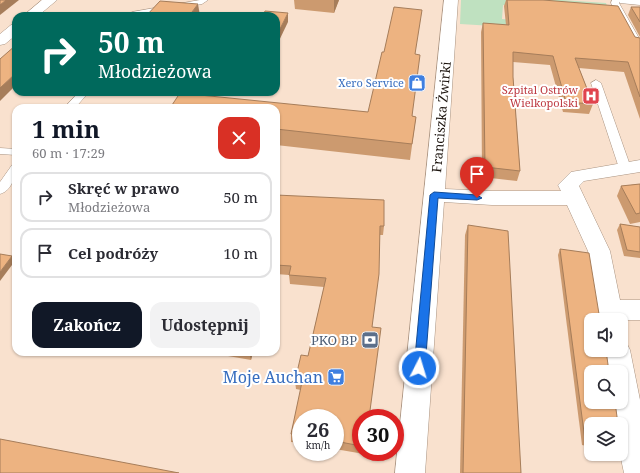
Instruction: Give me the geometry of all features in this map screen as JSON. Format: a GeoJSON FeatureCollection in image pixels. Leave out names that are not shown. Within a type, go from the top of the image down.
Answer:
{"type":"FeatureCollection","features":[{"type":"Feature","properties":{"kind":"street"},"geometry":{"type":"LineString","coordinates":[[35,12],[50,0]]}},
{"type":"Feature","properties":{"kind":"street","name":"Franciszka Żwirki"},"geometry":{"type":"LineString","coordinates":[[410,473],[451,0]]}},
{"type":"Feature","properties":{"kind":"street"},"geometry":{"type":"LineString","coordinates":[[625,0],[640,1]]}},
{"type":"Feature","properties":{"kind":"street"},"geometry":{"type":"LineString","coordinates":[[0,41],[12,31]]}},
{"type":"Feature","properties":{"kind":"street"},"geometry":{"type":"LineString","coordinates":[[611,313],[599,252],[568,186],[578,176],[632,167]]}},
{"type":"Feature","properties":{"kind":"street"},"geometry":{"type":"LineString","coordinates":[[434,195],[492,198],[574,198]]}},
{"type":"Feature","properties":{"kind":"street"},"geometry":{"type":"LineString","coordinates":[[623,313],[640,310]]}},
{"type":"Feature","properties":{"kind":"street"},"geometry":{"type":"LineString","coordinates":[[618,357],[640,473]]}},
{"type":"Feature","properties":{"kind":"lane"},"geometry":{"type":"LineString","coordinates":[[144,12],[202,2],[204,0]]}},
{"type":"Feature","properties":{"kind":"lane"},"geometry":{"type":"LineString","coordinates":[[616,0],[615,3],[636,43],[640,43]]}},
{"type":"Feature","properties":{"kind":"lane"},"geometry":{"type":"LineString","coordinates":[[596,83],[632,167]]}},
{"type":"Feature","properties":{"kind":"lane"},"geometry":{"type":"LineString","coordinates":[[73,104],[80,96]]}},
{"type":"Feature","properties":{"kind":"lane"},"geometry":{"type":"LineString","coordinates":[[0,151],[12,152]]}},
{"type":"Feature","properties":{"kind":"lane"},"geometry":{"type":"LineString","coordinates":[[0,190],[12,174]]}},
{"type":"Feature","properties":{"kind":"green space"},"geometry":{"type":"Polygon","coordinates":[[[461,0],[562,0],[606,3],[609,12],[503,5],[502,19],[589,26],[541,29],[460,24],[461,0]]]}},
{"type":"Feature","properties":{"kind":"building"},"geometry":{"type":"Polygon","coordinates":[[[0,0],[6,0],[0,5],[0,0]]]}},
{"type":"Feature","properties":{"kind":"building"},"geometry":{"type":"Polygon","coordinates":[[[507,0],[543,0],[618,6],[635,37],[640,38],[640,97],[628,62],[575,58],[593,104],[566,102],[553,56],[513,52],[513,77],[520,171],[485,167],[483,23],[509,25],[507,0]]]}},
{"type":"Feature","properties":{"kind":"building"},"geometry":{"type":"Polygon","coordinates":[[[160,1],[198,4],[192,12],[150,12],[160,1]]]}},
{"type":"Feature","properties":{"kind":"building"},"geometry":{"type":"Polygon","coordinates":[[[394,7],[422,10],[415,54],[420,55],[412,116],[416,117],[412,144],[280,129],[280,104],[173,104],[178,96],[210,96],[368,112],[382,52],[384,52],[394,7]]]}},
{"type":"Feature","properties":{"kind":"building"},"geometry":{"type":"Polygon","coordinates":[[[631,7],[640,7],[640,22],[631,7]]]}},
{"type":"Feature","properties":{"kind":"building"},"geometry":{"type":"Polygon","coordinates":[[[280,12],[288,13],[280,29],[280,12]]]}},
{"type":"Feature","properties":{"kind":"building"},"geometry":{"type":"Polygon","coordinates":[[[12,48],[12,77],[0,88],[0,59],[12,48]]]}},
{"type":"Feature","properties":{"kind":"building"},"geometry":{"type":"Polygon","coordinates":[[[640,184],[640,213],[636,214],[621,186],[640,184]]]}},
{"type":"Feature","properties":{"kind":"building"},"geometry":{"type":"Polygon","coordinates":[[[280,195],[384,200],[384,226],[380,226],[379,274],[372,327],[381,328],[370,409],[352,409],[352,444],[344,443],[344,409],[296,409],[302,382],[295,381],[301,355],[308,356],[326,278],[289,275],[291,266],[280,265],[280,195]]]}},
{"type":"Feature","properties":{"kind":"building"},"geometry":{"type":"Polygon","coordinates":[[[620,224],[640,227],[640,252],[627,250],[620,224]]]}},
{"type":"Feature","properties":{"kind":"building"},"geometry":{"type":"Polygon","coordinates":[[[468,225],[508,231],[521,473],[463,473],[468,225]]]}},
{"type":"Feature","properties":{"kind":"building"},"geometry":{"type":"Polygon","coordinates":[[[560,249],[589,253],[599,313],[584,313],[584,357],[607,357],[608,365],[584,365],[584,409],[616,409],[617,417],[584,417],[584,432],[560,249]]]}},
{"type":"Feature","properties":{"kind":"building"},"geometry":{"type":"Polygon","coordinates":[[[0,254],[12,256],[0,272],[0,254]]]}},
{"type":"Feature","properties":{"kind":"building"},"geometry":{"type":"Polygon","coordinates":[[[0,439],[179,473],[0,473],[0,439]]]}},
{"type":"Feature","properties":{"kind":"place","name":"Xero Service"},"geometry":{"type":"Point","coordinates":[417,83]}},
{"type":"Feature","properties":{"kind":"place","name":"Szpital Ostrów Wielkopolski"},"geometry":{"type":"Point","coordinates":[591,96]}},
{"type":"Feature","properties":{"kind":"place","name":"PKO BP"},"geometry":{"type":"Point","coordinates":[370,340]}},
{"type":"Feature","properties":{"kind":"place","name":"Moje Auchan"},"geometry":{"type":"Point","coordinates":[336,377]}},
{"type":"Feature","properties":{"kind":"route"},"geometry":{"type":"LineString","coordinates":[[419,368],[434,195],[477,198]]}}]}
